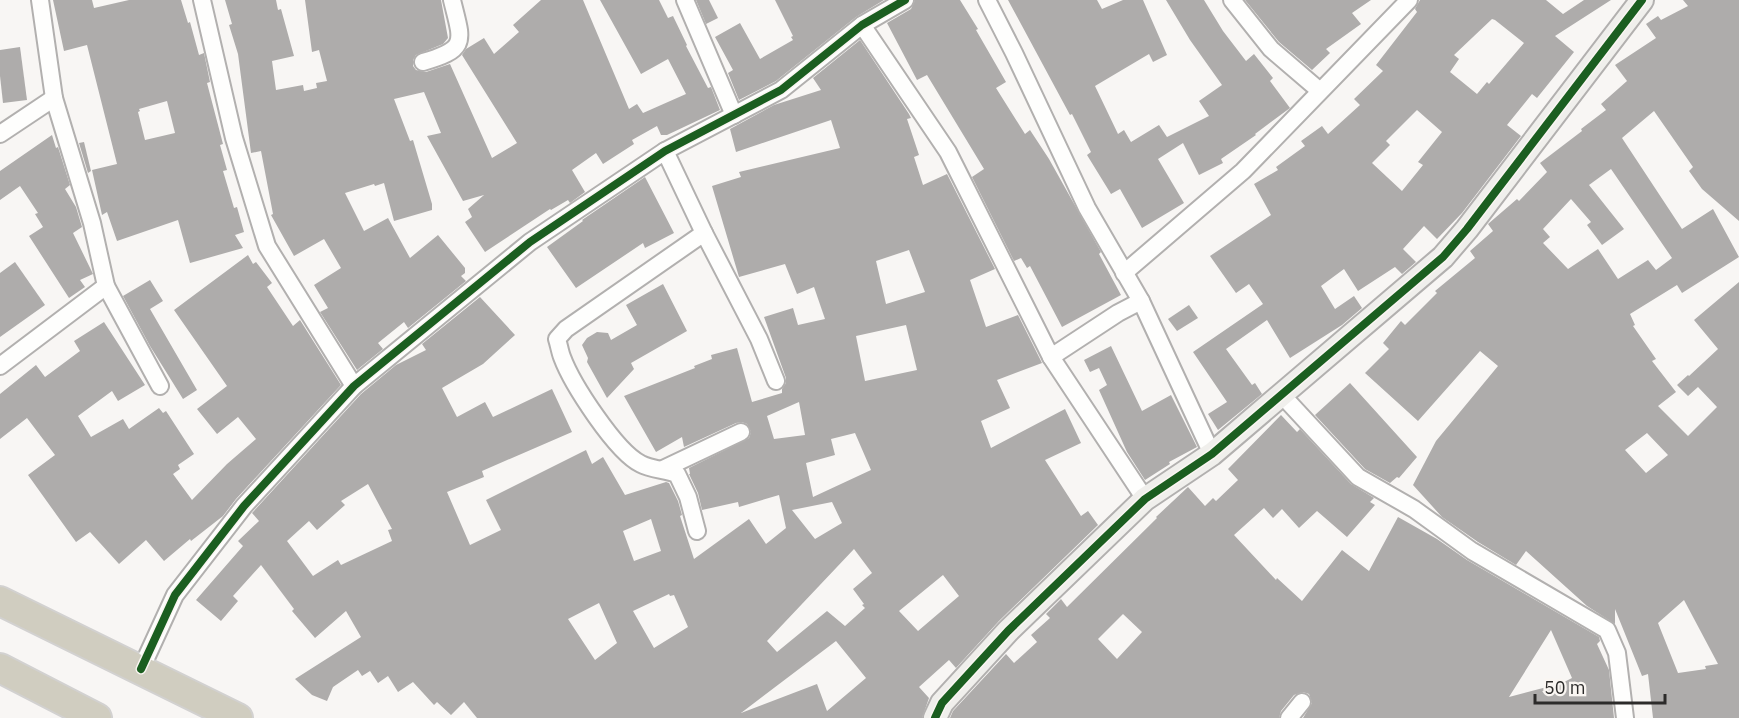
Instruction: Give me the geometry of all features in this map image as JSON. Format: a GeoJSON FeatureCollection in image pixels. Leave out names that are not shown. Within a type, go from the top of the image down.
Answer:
{"type":"FeatureCollection","features":[{"type":"Feature","properties":{"kind":"highway"},"geometry":{"type":"LineString","coordinates":[[0,601],[238,718]]}},
{"type":"Feature","properties":{"kind":"highway"},"geometry":{"type":"LineString","coordinates":[[0,668],[97,718]]}},
{"type":"Feature","properties":{"kind":"street"},"geometry":{"type":"LineString","coordinates":[[40,0],[54,98],[92,223],[106,286],[160,386]]}},
{"type":"Feature","properties":{"kind":"street"},"geometry":{"type":"LineString","coordinates":[[202,0],[234,138],[267,246],[312,322],[354,386]]}},
{"type":"Feature","properties":{"kind":"street"},"geometry":{"type":"LineString","coordinates":[[423,62],[444,56],[455,49],[458,44],[461,37],[452,0]]}},
{"type":"Feature","properties":{"kind":"street"},"geometry":{"type":"LineString","coordinates":[[685,0],[734,115]]}},
{"type":"Feature","properties":{"kind":"street"},"geometry":{"type":"LineString","coordinates":[[141,669],[175,596],[244,506],[354,386],[530,242],[665,151],[781,90],[862,25],[905,0]]}},
{"type":"Feature","properties":{"kind":"street"},"geometry":{"type":"LineString","coordinates":[[987,0],[1087,208],[1141,302],[1212,454]]}},
{"type":"Feature","properties":{"kind":"street"},"geometry":{"type":"LineString","coordinates":[[1232,0],[1271,50],[1320,91]]}},
{"type":"Feature","properties":{"kind":"street"},"geometry":{"type":"LineString","coordinates":[[1124,273],[1243,171],[1409,0]]}},
{"type":"Feature","properties":{"kind":"street"},"geometry":{"type":"LineString","coordinates":[[935,718],[942,704],[1008,631],[1145,499],[1212,454],[1443,257],[1474,220],[1642,0]]}},
{"type":"Feature","properties":{"kind":"street"},"geometry":{"type":"LineString","coordinates":[[862,25],[948,152],[1051,357],[1145,499]]}},
{"type":"Feature","properties":{"kind":"street"},"geometry":{"type":"LineString","coordinates":[[0,134],[54,98]]}},
{"type":"Feature","properties":{"kind":"street"},"geometry":{"type":"LineString","coordinates":[[665,151],[759,339],[776,381]]}},
{"type":"Feature","properties":{"kind":"street"},"geometry":{"type":"LineString","coordinates":[[697,531],[688,497],[677,474],[641,464],[621,448],[588,406],[562,358],[557,339],[566,329],[704,233]]}},
{"type":"Feature","properties":{"kind":"street"},"geometry":{"type":"LineString","coordinates":[[0,366],[106,286]]}},
{"type":"Feature","properties":{"kind":"street"},"geometry":{"type":"LineString","coordinates":[[1051,357],[1118,313],[1141,302]]}},
{"type":"Feature","properties":{"kind":"street"},"geometry":{"type":"LineString","coordinates":[[1281,394],[1358,477],[1414,509],[1472,551],[1607,630],[1617,653],[1625,718]]}},
{"type":"Feature","properties":{"kind":"street"},"geometry":{"type":"LineString","coordinates":[[663,469],[741,432]]}},
{"type":"Feature","properties":{"kind":"street"},"geometry":{"type":"LineString","coordinates":[[1289,718],[1302,702]]}},
{"type":"Feature","properties":{"kind":"building"},"geometry":{"type":"Polygon","coordinates":[[[53,0],[92,0],[94,8],[129,0],[181,0],[199,55],[204,53],[210,82],[207,83],[223,144],[220,145],[227,170],[223,171],[244,232],[235,235],[243,248],[190,263],[178,220],[117,241],[107,212],[102,215],[92,170],[117,164],[87,45],[64,51],[53,0]],[[167,101],[139,109],[145,140],[175,133],[167,101]]]}},
{"type":"Feature","properties":{"kind":"building"},"geometry":{"type":"Polygon","coordinates":[[[225,0],[276,0],[278,10],[281,9],[294,56],[272,61],[276,90],[303,85],[304,91],[317,88],[316,83],[327,81],[319,50],[312,52],[305,0],[441,0],[448,38],[443,44],[416,55],[413,66],[416,70],[426,72],[450,64],[492,158],[517,143],[462,55],[466,49],[484,38],[494,54],[519,32],[513,25],[541,0],[583,0],[629,109],[637,104],[643,113],[686,94],[668,59],[641,74],[600,0],[659,0],[668,18],[673,16],[708,88],[711,87],[720,110],[667,135],[661,135],[657,126],[632,140],[634,144],[603,164],[596,153],[572,170],[585,192],[570,203],[568,200],[550,209],[485,252],[465,222],[472,217],[468,209],[484,195],[463,201],[427,136],[441,133],[424,92],[394,99],[410,141],[413,140],[432,210],[394,221],[384,183],[345,193],[364,231],[388,218],[410,258],[438,235],[465,268],[465,273],[461,276],[466,281],[408,328],[404,322],[378,343],[383,349],[357,370],[320,312],[328,308],[314,285],[341,268],[324,239],[294,256],[271,215],[273,214],[261,151],[251,153],[238,54],[229,25],[232,24],[225,0]]]}},
{"type":"Feature","properties":{"kind":"building"},"geometry":{"type":"Polygon","coordinates":[[[696,0],[709,0],[718,18],[706,24],[696,0]]]}},
{"type":"Feature","properties":{"kind":"building"},"geometry":{"type":"Polygon","coordinates":[[[775,0],[884,0],[856,17],[776,81],[739,100],[728,73],[733,70],[715,37],[740,23],[760,59],[793,40],[775,0]]]}},
{"type":"Feature","properties":{"kind":"building"},"geometry":{"type":"Polygon","coordinates":[[[915,0],[960,0],[1006,82],[996,88],[1025,134],[1030,130],[1049,159],[1101,252],[1099,254],[1121,295],[1062,327],[1030,266],[1027,268],[1021,258],[1014,261],[972,177],[984,169],[927,75],[917,80],[887,23],[911,9],[915,0]]]}},
{"type":"Feature","properties":{"kind":"building"},"geometry":{"type":"Polygon","coordinates":[[[1008,0],[1097,0],[1102,9],[1123,0],[1143,0],[1167,55],[1153,62],[1149,54],[1095,86],[1118,134],[1124,130],[1131,142],[1159,125],[1167,137],[1209,116],[1199,101],[1222,85],[1190,40],[1166,0],[1204,0],[1223,31],[1246,61],[1254,54],[1273,78],[1270,81],[1290,108],[1221,159],[1223,163],[1199,175],[1183,143],[1158,159],[1184,203],[1142,228],[1120,189],[1111,194],[1087,155],[1091,152],[1072,114],[1070,115],[1008,0]]]}},
{"type":"Feature","properties":{"kind":"building"},"geometry":{"type":"Polygon","coordinates":[[[1245,0],[1371,0],[1352,13],[1361,24],[1326,49],[1330,53],[1312,70],[1279,42],[1245,0]]]}},
{"type":"Feature","properties":{"kind":"building"},"geometry":{"type":"Polygon","coordinates":[[[1420,0],[1546,0],[1563,14],[1584,0],[1611,0],[1555,36],[1574,52],[1537,98],[1532,94],[1507,125],[1521,136],[1462,213],[1437,239],[1424,226],[1403,249],[1416,262],[1402,274],[1395,267],[1358,291],[1344,269],[1321,286],[1335,309],[1354,296],[1362,308],[1342,325],[1290,358],[1267,320],[1226,349],[1252,385],[1255,383],[1262,394],[1218,430],[1208,414],[1227,402],[1193,352],[1263,304],[1249,284],[1236,293],[1210,256],[1271,215],[1254,184],[1278,170],[1276,167],[1305,146],[1301,141],[1322,126],[1328,134],[1360,105],[1354,99],[1383,71],[1376,65],[1417,12],[1415,9],[1420,0]],[[1492,19],[1454,55],[1459,59],[1450,72],[1477,94],[1487,82],[1489,84],[1524,43],[1492,19]],[[1417,110],[1386,141],[1390,145],[1372,163],[1402,191],[1423,165],[1418,162],[1442,132],[1417,110]]]}},
{"type":"Feature","properties":{"kind":"building"},"geometry":{"type":"Polygon","coordinates":[[[1683,0],[1739,0],[1739,221],[1702,189],[1689,171],[1693,167],[1654,111],[1622,138],[1682,229],[1713,209],[1739,257],[1682,293],[1677,285],[1630,314],[1635,325],[1633,326],[1656,359],[1652,361],[1676,392],[1658,406],[1688,436],[1717,407],[1698,387],[1688,396],[1677,385],[1718,349],[1694,320],[1739,282],[1739,718],[1653,718],[1648,674],[1642,676],[1615,609],[1615,624],[1587,606],[1526,551],[1516,565],[1478,542],[1442,517],[1413,485],[1436,441],[1498,366],[1480,351],[1418,421],[1365,373],[1389,349],[1383,343],[1401,321],[1405,325],[1437,293],[1435,291],[1475,258],[1470,251],[1493,231],[1488,224],[1517,199],[1519,201],[1547,172],[1540,163],[1606,110],[1601,104],[1627,81],[1615,65],[1656,38],[1646,24],[1658,16],[1661,20],[1688,6],[1683,0]],[[1611,169],[1589,185],[1624,229],[1602,245],[1587,225],[1591,222],[1571,199],[1543,229],[1550,237],[1543,243],[1568,269],[1598,249],[1618,279],[1648,260],[1656,270],[1672,258],[1611,169]],[[1647,433],[1625,450],[1646,473],[1668,455],[1647,433]],[[1684,600],[1658,623],[1678,673],[1706,669],[1705,666],[1718,664],[1684,600]]]}},
{"type":"Feature","properties":{"kind":"building"},"geometry":{"type":"Polygon","coordinates":[[[860,40],[909,114],[911,118],[907,119],[919,155],[914,157],[923,185],[947,174],[995,269],[970,280],[986,327],[1018,315],[1042,363],[997,380],[1010,408],[981,421],[991,448],[1065,409],[1081,443],[1045,460],[1081,516],[1088,511],[1098,525],[999,621],[956,668],[949,660],[919,687],[929,698],[922,718],[477,718],[464,702],[451,715],[437,702],[434,705],[413,682],[398,692],[388,676],[378,683],[370,671],[362,676],[358,670],[333,687],[327,701],[312,695],[295,679],[361,637],[346,611],[315,638],[292,611],[294,609],[261,565],[233,596],[238,601],[221,621],[196,600],[243,546],[238,541],[259,521],[252,513],[361,394],[396,365],[426,350],[422,344],[480,297],[515,335],[483,364],[442,388],[457,417],[485,402],[493,417],[552,389],[572,432],[482,471],[484,477],[447,492],[470,545],[501,530],[486,500],[586,450],[592,464],[603,457],[625,495],[669,483],[678,501],[682,515],[680,516],[694,559],[749,519],[766,544],[786,528],[779,495],[739,507],[738,502],[702,510],[689,468],[749,438],[751,432],[747,424],[736,423],[684,447],[682,437],[656,452],[624,396],[695,368],[694,366],[712,359],[711,355],[737,348],[752,402],[782,393],[786,378],[764,317],[793,308],[798,325],[825,319],[814,287],[797,294],[785,264],[739,277],[712,186],[741,177],[739,172],[840,148],[831,120],[736,152],[730,129],[774,105],[821,90],[813,78],[860,40]],[[909,250],[876,261],[886,304],[925,292],[909,250]],[[906,325],[856,336],[865,381],[917,370],[906,325]],[[799,402],[767,416],[774,439],[805,435],[799,402]],[[855,433],[831,439],[835,455],[806,463],[813,497],[871,470],[855,433]],[[368,484],[341,501],[345,505],[317,530],[309,521],[287,541],[313,576],[338,560],[341,565],[392,541],[388,530],[392,529],[368,484]],[[832,502],[792,510],[815,539],[842,523],[832,502]],[[651,519],[623,531],[634,561],[661,551],[651,519]],[[854,549],[767,641],[777,652],[827,611],[845,626],[865,608],[853,589],[872,573],[854,549]],[[943,575],[899,611],[918,631],[959,596],[943,575]],[[669,594],[633,611],[654,648],[688,627],[674,595],[669,594]],[[599,603],[568,619],[595,660],[617,643],[599,603]],[[836,641],[741,713],[817,684],[827,711],[866,678],[836,641]]]}},
{"type":"Feature","properties":{"kind":"building"},"geometry":{"type":"Polygon","coordinates":[[[20,47],[27,100],[3,103],[0,50],[20,47]]]}},
{"type":"Feature","properties":{"kind":"building"},"geometry":{"type":"Polygon","coordinates":[[[52,135],[70,185],[65,189],[76,207],[82,227],[73,233],[93,274],[80,280],[85,287],[69,298],[29,236],[43,227],[35,214],[38,213],[20,186],[0,200],[0,171],[52,135]]]}},
{"type":"Feature","properties":{"kind":"building"},"geometry":{"type":"Polygon","coordinates":[[[84,142],[91,171],[88,173],[79,143],[84,142]]]}},
{"type":"Feature","properties":{"kind":"building"},"geometry":{"type":"Polygon","coordinates":[[[645,177],[674,233],[645,248],[643,243],[576,288],[547,247],[645,177]]]}},
{"type":"Feature","properties":{"kind":"building"},"geometry":{"type":"Polygon","coordinates":[[[248,255],[253,264],[256,262],[272,283],[267,287],[293,326],[300,320],[341,385],[223,516],[164,561],[146,540],[119,564],[90,532],[76,542],[28,475],[55,455],[27,418],[0,439],[0,394],[36,365],[45,377],[80,351],[74,341],[104,322],[145,385],[118,401],[112,391],[78,416],[91,437],[123,419],[129,429],[159,408],[163,413],[166,411],[194,454],[178,465],[180,469],[173,474],[192,500],[227,464],[256,439],[238,417],[217,434],[197,409],[227,386],[174,310],[248,255]]]}},
{"type":"Feature","properties":{"kind":"building"},"geometry":{"type":"Polygon","coordinates":[[[15,262],[45,305],[0,337],[0,273],[15,262]]]}},
{"type":"Feature","properties":{"kind":"building"},"geometry":{"type":"Polygon","coordinates":[[[150,280],[163,301],[150,309],[197,390],[183,399],[150,346],[123,296],[150,280]]]}},
{"type":"Feature","properties":{"kind":"building"},"geometry":{"type":"Polygon","coordinates":[[[663,284],[687,331],[631,363],[634,369],[607,398],[587,362],[588,358],[582,345],[587,338],[597,332],[608,333],[611,340],[637,325],[626,305],[663,284]]]}},
{"type":"Feature","properties":{"kind":"building"},"geometry":{"type":"Polygon","coordinates":[[[1189,305],[1198,318],[1177,331],[1168,319],[1189,305]]]}},
{"type":"Feature","properties":{"kind":"building"},"geometry":{"type":"Polygon","coordinates":[[[1111,346],[1142,411],[1171,395],[1197,447],[1169,462],[1170,464],[1145,480],[1127,452],[1099,390],[1107,385],[1099,368],[1090,372],[1084,360],[1111,346]]]}},
{"type":"Feature","properties":{"kind":"building"},"geometry":{"type":"Polygon","coordinates":[[[1350,383],[1417,457],[1399,478],[1397,477],[1390,483],[1365,469],[1315,415],[1350,383]]]}},
{"type":"Feature","properties":{"kind":"building"},"geometry":{"type":"Polygon","coordinates":[[[1281,415],[1297,432],[1300,429],[1351,484],[1374,498],[1370,502],[1375,505],[1347,537],[1317,511],[1299,528],[1282,509],[1273,518],[1264,508],[1234,535],[1276,580],[1277,578],[1302,601],[1342,550],[1369,571],[1398,517],[1599,637],[1600,641],[1597,644],[1609,670],[1614,718],[1303,718],[1312,703],[1309,694],[1303,692],[1294,695],[1281,711],[1279,718],[950,718],[953,711],[1006,654],[1014,663],[1037,642],[1031,635],[1050,618],[1046,614],[1061,599],[1067,607],[1188,487],[1205,506],[1213,498],[1216,501],[1238,480],[1228,469],[1281,415]],[[1123,614],[1098,639],[1117,659],[1142,632],[1123,614]],[[1551,630],[1509,697],[1562,683],[1572,678],[1551,630]]]}},
{"type":"Feature","properties":{"kind":"cycle path"},"geometry":{"type":"LineString","coordinates":[[141,669],[175,595],[244,506],[354,386],[530,242],[665,151],[781,90],[862,25],[905,0]]}},
{"type":"Feature","properties":{"kind":"cycle path"},"geometry":{"type":"LineString","coordinates":[[935,718],[942,703],[1008,631],[1145,499],[1212,454],[1443,257],[1467,229],[1642,0]]}}]}
